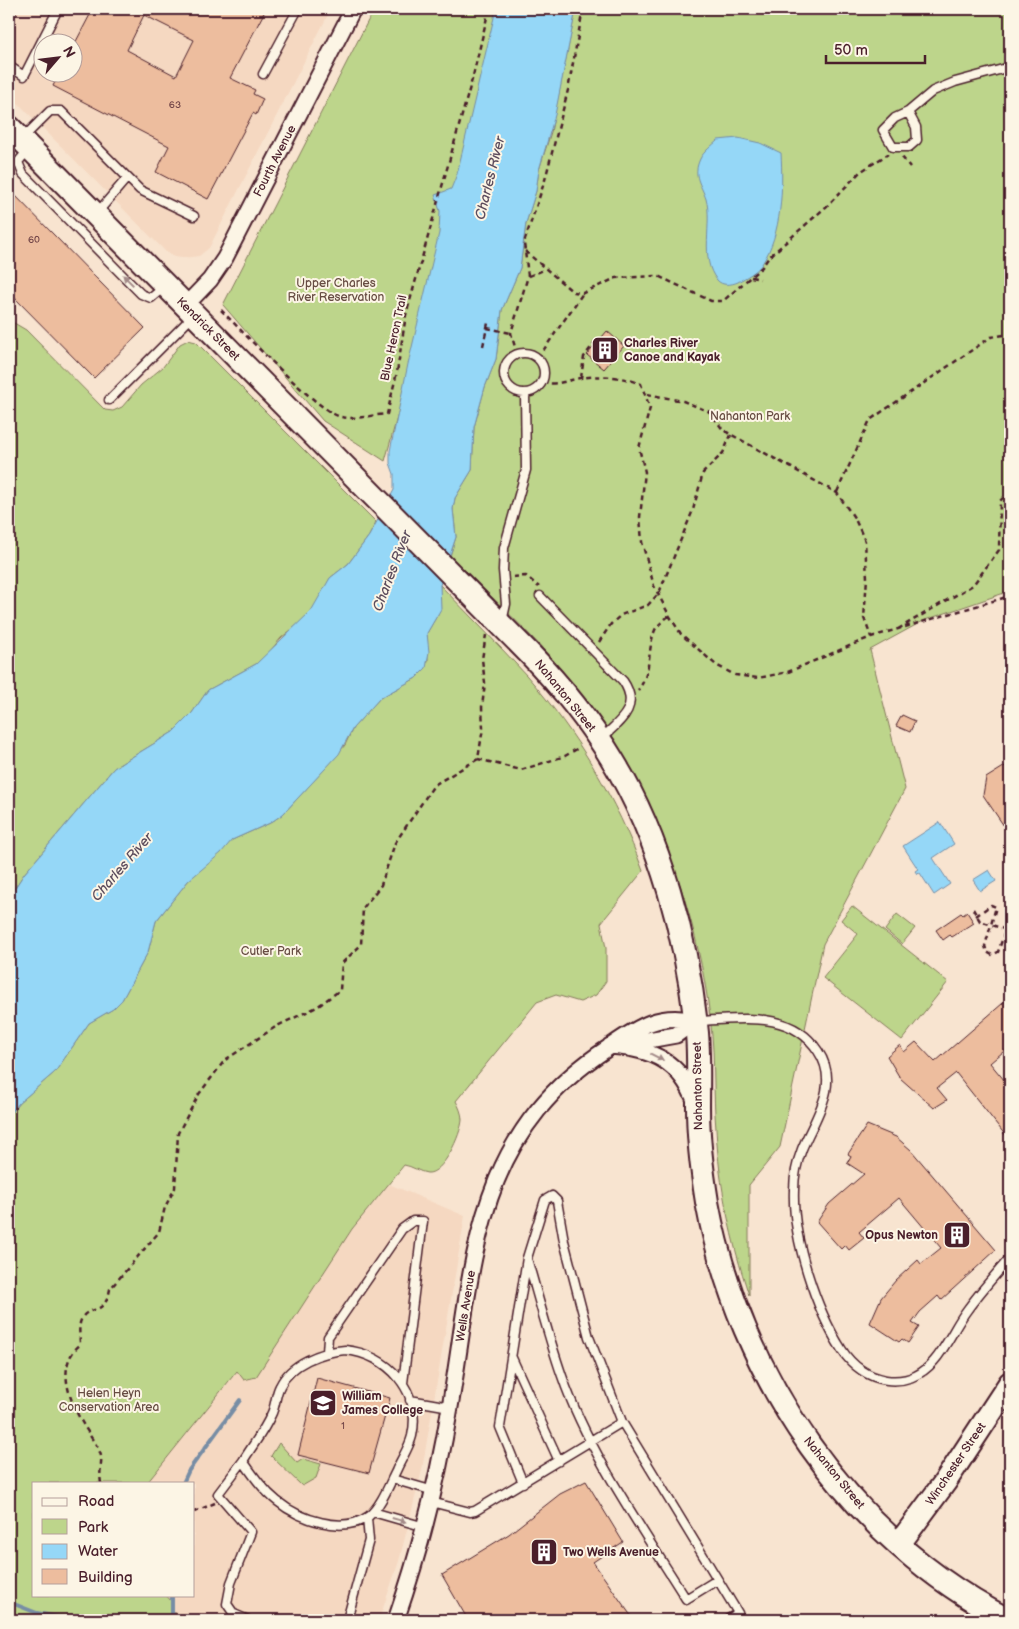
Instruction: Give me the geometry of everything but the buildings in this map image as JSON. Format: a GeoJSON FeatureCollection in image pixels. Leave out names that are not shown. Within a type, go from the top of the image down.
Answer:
{"type":"FeatureCollection","features":[{"type":"Feature","properties":{"kind":"main road","name":"Kendrick Street"},"geometry":{"type":"LineString","coordinates":[[20,138],[407,531]]}},
{"type":"Feature","properties":{"kind":"main road","name":"Nahanton Street"},"geometry":{"type":"LineString","coordinates":[[407,531],[497,620],[556,682],[590,743],[634,800],[658,859],[683,950],[695,1021],[698,1055],[698,1108],[703,1173],[712,1224],[728,1283],[752,1344],[786,1409],[818,1455],[851,1496],[899,1544],[949,1584],[1008,1620]]}},
{"type":"Feature","properties":{"kind":"main road","name":"Winchester Street"},"geometry":{"type":"LineString","coordinates":[[899,1544],[945,1482],[1010,1383]]}},
{"type":"Feature","properties":{"kind":"street","name":"Fourth Avenue"},"geometry":{"type":"LineString","coordinates":[[190,310],[225,258],[353,9]]}},
{"type":"Feature","properties":{"kind":"street","name":"Wells Avenue"},"geometry":{"type":"LineString","coordinates":[[399,1616],[433,1496],[450,1407],[476,1242],[482,1217],[498,1175],[515,1142],[546,1101],[571,1075],[610,1046],[676,1035],[695,1021]]}},
{"type":"Feature","properties":{"kind":"street"},"geometry":{"type":"LineString","coordinates":[[610,1046],[644,1051],[668,1063],[687,1085],[698,1108]]}},
{"type":"Feature","properties":{"kind":"lane"},"geometry":{"type":"LineString","coordinates":[[9,16],[12,9]]}},
{"type":"Feature","properties":{"kind":"lane"},"geometry":{"type":"LineString","coordinates":[[9,66],[24,76],[58,9]]}},
{"type":"Feature","properties":{"kind":"lane"},"geometry":{"type":"LineString","coordinates":[[263,74],[298,9]]}},
{"type":"Feature","properties":{"kind":"lane"},"geometry":{"type":"LineString","coordinates":[[908,112],[916,127],[918,140],[909,147],[893,146],[883,130],[895,118],[908,112],[934,92],[955,82],[1010,67]]}},
{"type":"Feature","properties":{"kind":"lane"},"geometry":{"type":"LineString","coordinates":[[165,286],[154,296],[144,296],[30,181],[20,170],[18,162],[20,138],[50,111],[57,109],[64,113],[127,178],[148,196],[194,216]]}},
{"type":"Feature","properties":{"kind":"lane"},"geometry":{"type":"LineString","coordinates":[[95,215],[127,178]]}},
{"type":"Feature","properties":{"kind":"lane"},"geometry":{"type":"LineString","coordinates":[[109,400],[190,310]]}},
{"type":"Feature","properties":{"kind":"lane"},"geometry":{"type":"LineString","coordinates":[[528,353],[538,358],[544,370],[542,382],[532,392],[525,393],[513,390],[505,380],[504,368],[507,362],[517,354],[528,353]]}},
{"type":"Feature","properties":{"kind":"lane"},"geometry":{"type":"LineString","coordinates":[[497,620],[506,604],[504,548],[526,470],[525,393]]}},
{"type":"Feature","properties":{"kind":"lane"},"geometry":{"type":"LineString","coordinates":[[540,596],[623,681],[630,695],[630,704],[625,714],[590,743]]}},
{"type":"Feature","properties":{"kind":"lane"},"geometry":{"type":"LineString","coordinates":[[695,1021],[777,1021],[792,1026],[804,1035],[821,1056],[826,1072],[827,1090],[797,1164],[794,1189],[795,1222],[802,1254],[825,1317],[844,1353],[858,1369],[873,1377],[888,1381],[910,1378],[927,1368],[937,1357],[980,1292],[1010,1258]]}},
{"type":"Feature","properties":{"kind":"lane"},"geometry":{"type":"LineString","coordinates":[[524,1483],[500,1427],[527,1258],[545,1200],[552,1196],[557,1201],[564,1241],[589,1337],[622,1422],[738,1613],[727,1620]]}},
{"type":"Feature","properties":{"kind":"lane"},"geometry":{"type":"LineString","coordinates":[[327,1352],[328,1337],[402,1229],[412,1221],[424,1222],[403,1383]]}},
{"type":"Feature","properties":{"kind":"lane"},"geometry":{"type":"LineString","coordinates":[[527,1258],[562,1376],[591,1442],[686,1599],[718,1580]]}},
{"type":"Feature","properties":{"kind":"lane"},"geometry":{"type":"LineString","coordinates":[[248,1620],[234,1614],[227,1604],[231,1584],[251,1532],[218,1494],[243,1461],[269,1420],[283,1381],[300,1365],[327,1352],[345,1350],[368,1355],[390,1368],[403,1383],[410,1400],[413,1416],[411,1439],[392,1479],[370,1515],[369,1540],[347,1620]]}},
{"type":"Feature","properties":{"kind":"lane"},"geometry":{"type":"LineString","coordinates":[[512,1357],[559,1461]]}},
{"type":"Feature","properties":{"kind":"lane"},"geometry":{"type":"LineString","coordinates":[[410,1400],[450,1407]]}},
{"type":"Feature","properties":{"kind":"lane"},"geometry":{"type":"LineString","coordinates":[[392,1479],[473,1512],[524,1483],[622,1422]]}},
{"type":"Feature","properties":{"kind":"lane"},"geometry":{"type":"LineString","coordinates":[[243,1461],[263,1488],[277,1501],[294,1512],[312,1519],[338,1524],[353,1523],[370,1515],[425,1527]]}},
{"type":"Feature","properties":{"kind":"path","name":"Blue Heron Trail"},"geometry":{"type":"LineString","coordinates":[[221,310],[311,398],[331,413],[342,417],[387,414],[397,372],[406,315],[473,76],[489,9]]}},
{"type":"Feature","properties":{"kind":"path"},"geometry":{"type":"LineString","coordinates":[[517,354],[511,333],[528,276],[524,243],[545,180],[568,90],[583,9]]}},
{"type":"Feature","properties":{"kind":"path"},"geometry":{"type":"LineString","coordinates":[[525,251],[573,292],[583,293],[616,278],[658,276],[711,301],[723,301],[827,206],[860,172],[887,154],[893,146]]}},
{"type":"Feature","properties":{"kind":"path"},"geometry":{"type":"LineString","coordinates":[[528,276],[546,270]]}},
{"type":"Feature","properties":{"kind":"path"},"geometry":{"type":"LineString","coordinates":[[751,277],[760,279]]}},
{"type":"Feature","properties":{"kind":"path"},"geometry":{"type":"LineString","coordinates":[[538,358],[583,293]]}},
{"type":"Feature","properties":{"kind":"path"},"geometry":{"type":"LineString","coordinates":[[483,346],[488,324]]}},
{"type":"Feature","properties":{"kind":"path"},"geometry":{"type":"LineString","coordinates":[[487,328],[511,333]]}},
{"type":"Feature","properties":{"kind":"path"},"geometry":{"type":"LineString","coordinates":[[837,493],[870,420],[991,337],[1010,334]]}},
{"type":"Feature","properties":{"kind":"path"},"geometry":{"type":"LineString","coordinates":[[581,378],[584,357],[598,338]]}},
{"type":"Feature","properties":{"kind":"path"},"geometry":{"type":"LineString","coordinates":[[542,382],[554,384],[581,378],[628,378],[641,384],[647,394],[650,408],[639,448],[645,472],[640,517],[642,542],[649,572],[669,616],[681,634],[716,665],[735,675],[758,678],[788,672],[871,637],[1010,596]]}},
{"type":"Feature","properties":{"kind":"path"},"geometry":{"type":"LineString","coordinates":[[647,394],[683,400],[710,412],[723,430],[837,493],[855,519],[865,541],[868,578],[864,618],[871,637]]}},
{"type":"Feature","properties":{"kind":"path"},"geometry":{"type":"LineString","coordinates":[[593,650],[611,624],[621,615],[648,605],[659,594],[693,510],[703,473],[723,453],[732,435]]}},
{"type":"Feature","properties":{"kind":"path"},"geometry":{"type":"LineString","coordinates":[[893,632],[973,585],[999,550],[1000,501],[1010,491]]}},
{"type":"Feature","properties":{"kind":"path"},"geometry":{"type":"LineString","coordinates":[[504,578],[526,576],[539,588],[540,596]]}},
{"type":"Feature","properties":{"kind":"path"},"geometry":{"type":"LineString","coordinates":[[630,695],[640,688],[646,676],[650,647],[656,628],[669,616]]}},
{"type":"Feature","properties":{"kind":"path"},"geometry":{"type":"LineString","coordinates":[[478,759],[483,728],[482,707],[485,683],[482,659],[485,638],[497,620]]}},
{"type":"Feature","properties":{"kind":"path"},"geometry":{"type":"LineString","coordinates":[[101,1482],[98,1470],[101,1457],[71,1397],[66,1378],[66,1364],[71,1352],[80,1345],[80,1324],[84,1315],[105,1305],[108,1301],[110,1289],[159,1232],[165,1207],[175,1188],[178,1133],[199,1094],[224,1060],[277,1026],[317,1007],[340,990],[342,963],[361,945],[363,908],[381,885],[395,843],[434,785],[478,759],[521,770],[565,756],[590,743]]}},
{"type":"Feature","properties":{"kind":"path"},"geometry":{"type":"LineString","coordinates":[[976,916],[986,908],[994,906],[996,911],[985,946],[990,955],[998,952],[1010,917]]}},
{"type":"Feature","properties":{"kind":"path"},"geometry":{"type":"LineString","coordinates":[[973,909],[980,921],[1010,931]]}},
{"type":"Feature","properties":{"kind":"path"},"geometry":{"type":"LineString","coordinates":[[195,1512],[223,1500]]}},
{"type":"Feature","properties":{"kind":"shaded area"},"geometry":{"type":"Polygon","coordinates":[[[9,9],[331,9],[209,248],[199,256],[183,258],[174,257],[166,252],[9,94],[9,9]]]}},
{"type":"Feature","properties":{"kind":"shaded area","name":"William James College"},"geometry":{"type":"Polygon","coordinates":[[[389,1184],[465,1216],[422,1470],[399,1561],[379,1620],[83,1620],[56,1596],[195,1596],[195,1482],[148,1482],[389,1184]]]}},
{"type":"Feature","properties":{"kind":"green space","name":"Upper Charles River Reservation"},"geometry":{"type":"Polygon","coordinates":[[[374,9],[509,9],[385,461],[323,421],[223,305],[374,9]]]}},
{"type":"Feature","properties":{"kind":"green space","name":"Nahanton Park"},"geometry":{"type":"Polygon","coordinates":[[[576,9],[1010,9],[1010,591],[925,620],[870,650],[905,789],[823,944],[780,1147],[749,1185],[749,1295],[731,1234],[720,1171],[715,1116],[711,1025],[704,977],[694,931],[664,841],[622,757],[568,678],[526,631],[450,556],[456,537],[453,509],[455,498],[472,470],[474,427],[485,387],[496,359],[502,310],[520,268],[526,223],[536,191],[539,170],[551,132],[576,9]]]}},
{"type":"Feature","properties":{"kind":"green space"},"geometry":{"type":"Polygon","coordinates":[[[9,320],[26,330],[105,410],[113,411],[122,407],[141,385],[163,367],[180,344],[188,340],[196,342],[376,522],[369,536],[348,564],[330,578],[318,603],[302,621],[281,638],[266,656],[256,664],[208,690],[192,713],[173,732],[114,768],[24,874],[9,897],[9,320]]]}},
{"type":"Feature","properties":{"kind":"green space"},"geometry":{"type":"Polygon","coordinates":[[[440,585],[527,676],[563,721],[594,768],[633,845],[643,871],[601,923],[606,948],[606,981],[596,995],[580,1002],[556,995],[537,1002],[456,1101],[462,1120],[461,1126],[455,1143],[445,1161],[433,1172],[427,1173],[404,1165],[352,1229],[256,1377],[244,1380],[237,1371],[148,1482],[32,1482],[32,1596],[167,1596],[171,1601],[176,1620],[9,1620],[9,1115],[19,1103],[55,1072],[89,1023],[113,1009],[122,1000],[148,952],[156,921],[188,881],[232,840],[270,823],[283,814],[331,762],[345,745],[353,728],[380,698],[416,678],[428,661],[427,633],[438,614],[440,585]]]}},
{"type":"Feature","properties":{"kind":"green space"},"geometry":{"type":"Polygon","coordinates":[[[852,906],[948,982],[902,1040],[823,978],[858,934],[841,920],[852,906]]]}},
{"type":"Feature","properties":{"kind":"green space"},"geometry":{"type":"Polygon","coordinates":[[[897,914],[915,928],[902,944],[885,930],[897,914]]]}},
{"type":"Feature","properties":{"kind":"green space"},"geometry":{"type":"Polygon","coordinates":[[[279,1443],[297,1463],[303,1459],[321,1464],[316,1478],[302,1486],[271,1456],[279,1443]]]}},
{"type":"Feature","properties":{"kind":"water","name":"Charles River"},"geometry":{"type":"Polygon","coordinates":[[[496,9],[576,9],[555,115],[526,223],[520,268],[502,310],[496,359],[485,387],[474,427],[472,470],[455,498],[453,509],[456,537],[440,585],[441,609],[427,633],[429,652],[426,668],[416,678],[380,698],[353,728],[339,754],[283,814],[270,823],[232,840],[221,853],[188,881],[156,921],[148,952],[122,1000],[113,1009],[89,1023],[55,1072],[19,1103],[9,1115],[9,897],[24,874],[114,768],[173,732],[192,713],[208,690],[256,664],[311,611],[330,578],[348,564],[369,536],[394,490],[394,474],[390,463],[390,451],[408,364],[439,233],[440,211],[435,195],[451,189],[457,174],[496,9]]]}},
{"type":"Feature","properties":{"kind":"water"},"geometry":{"type":"Polygon","coordinates":[[[738,138],[760,143],[781,153],[780,210],[774,239],[760,267],[738,282],[727,284],[717,280],[709,262],[707,251],[708,209],[698,180],[697,170],[701,156],[718,140],[738,138]]]}},
{"type":"Feature","properties":{"kind":"water"},"geometry":{"type":"Polygon","coordinates":[[[940,822],[954,844],[933,858],[950,884],[934,895],[920,873],[917,874],[915,871],[918,869],[903,846],[940,822]]]}},
{"type":"Feature","properties":{"kind":"water"},"geometry":{"type":"Polygon","coordinates":[[[989,870],[996,881],[980,891],[973,880],[989,870]]]}},
{"type":"Feature","properties":{"kind":"waterway"},"geometry":{"type":"LineString","coordinates":[[183,1482],[189,1470],[240,1400]]}},
{"type":"Feature","properties":{"kind":"waterway"},"geometry":{"type":"LineString","coordinates":[[172,1596],[172,1620]]}},
{"type":"Feature","properties":{"kind":"waterway"},"geometry":{"type":"LineString","coordinates":[[9,1602],[37,1613],[73,1620]]}},
{"type":"Feature","properties":{"kind":"place","name":"Charles River Canoe and Kayak"},"geometry":{"type":"Point","coordinates":[605,350]}},
{"type":"Feature","properties":{"kind":"place","name":"Opus Newton"},"geometry":{"type":"Point","coordinates":[957,1235]}},
{"type":"Feature","properties":{"kind":"place","name":"William James College"},"geometry":{"type":"Point","coordinates":[323,1403]}},
{"type":"Feature","properties":{"kind":"place","name":"Two Wells Avenue"},"geometry":{"type":"Point","coordinates":[544,1552]}},
{"type":"Feature","properties":{"kind":"park label","name":"Cutler Park"},"geometry":{"type":"Point","coordinates":[271,951]}},
{"type":"Feature","properties":{"kind":"park label","name":"Helen Heyn Conservation Area"},"geometry":{"type":"Point","coordinates":[109,1400]}}]}
